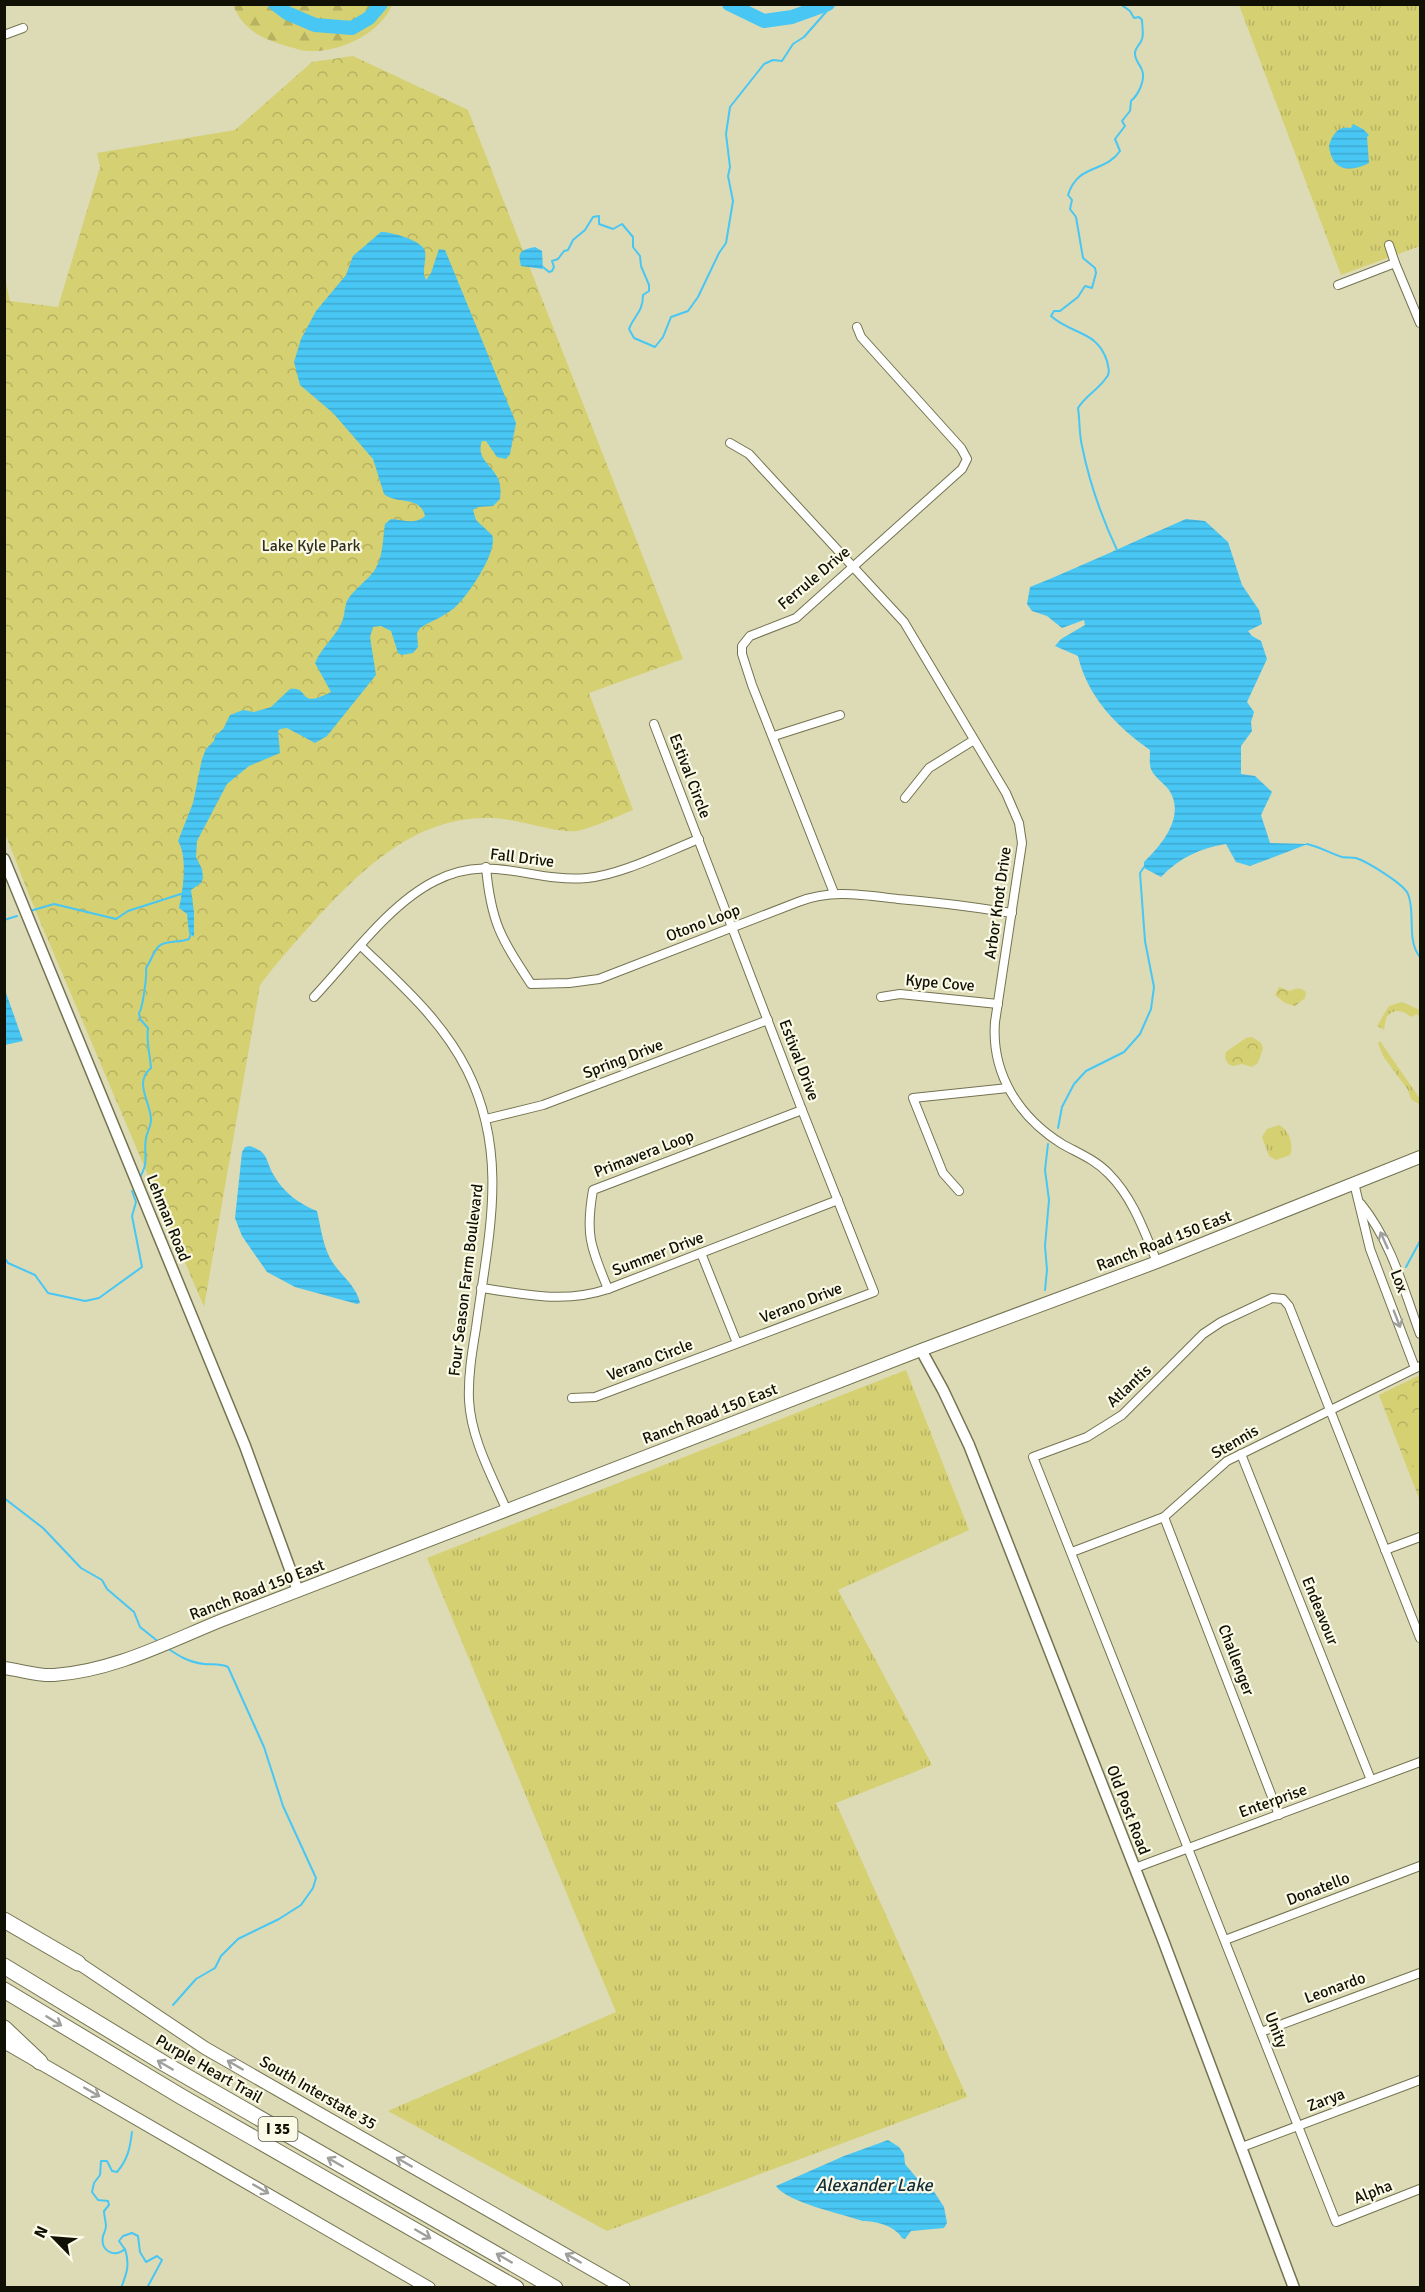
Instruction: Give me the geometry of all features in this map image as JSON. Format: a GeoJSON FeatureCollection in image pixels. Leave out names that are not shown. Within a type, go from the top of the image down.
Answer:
{"type":"FeatureCollection","features":[{"type":"Feature","properties":{"kind":"highway"},"geometry":{"type":"LineString","coordinates":[[4,1920],[78,1963]]}},
{"type":"Feature","properties":{"kind":"highway","name":"Purple Heart Trail"},"geometry":{"type":"LineString","coordinates":[[4,1966],[155,2059],[555,2288]]}},
{"type":"Feature","properties":{"kind":"highway","name":"I 35"},"geometry":{"type":"LineString","coordinates":[[4,1990],[182,2097],[516,2288]]}},
{"type":"Feature","properties":{"kind":"highway"},"geometry":{"type":"LineString","coordinates":[[4,2028],[40,2062]]}},
{"type":"Feature","properties":{"kind":"main road","name":"Ranch Road 150 East"},"geometry":{"type":"LineString","coordinates":[[5,1669],[53,1675],[88,1671],[131,1659],[298,1591],[921,1350],[1157,1262],[1420,1157]]}},
{"type":"Feature","properties":{"kind":"main road","name":"South Interstate 35"},"geometry":{"type":"LineString","coordinates":[[4,1913],[205,2048],[624,2288]]}},
{"type":"Feature","properties":{"kind":"main road"},"geometry":{"type":"LineString","coordinates":[[4,2042],[429,2288]]}},
{"type":"Feature","properties":{"kind":"street"},"geometry":{"type":"LineString","coordinates":[[4,35],[23,28]]}},
{"type":"Feature","properties":{"kind":"street"},"geometry":{"type":"LineString","coordinates":[[1389,245],[1420,323]]}},
{"type":"Feature","properties":{"kind":"street"},"geometry":{"type":"LineString","coordinates":[[1338,285],[1395,263]]}},
{"type":"Feature","properties":{"kind":"street","name":"Ferrule Drive"},"geometry":{"type":"LineString","coordinates":[[834,893],[742,654],[743,641],[750,636],[796,618],[962,469],[967,459],[962,448],[861,337],[857,327]]}},
{"type":"Feature","properties":{"kind":"street","name":"Arbor Knot Drive"},"geometry":{"type":"LineString","coordinates":[[729,443],[749,454],[908,627],[1006,793],[1019,823],[1022,854],[994,1040],[1000,1070],[1020,1108],[1036,1125],[1062,1144],[1096,1162],[1116,1182],[1136,1212],[1157,1262]]}},
{"type":"Feature","properties":{"kind":"street"},"geometry":{"type":"LineString","coordinates":[[774,736],[840,715]]}},
{"type":"Feature","properties":{"kind":"street","name":"Estival Circle"},"geometry":{"type":"LineString","coordinates":[[654,724],[699,839]]}},
{"type":"Feature","properties":{"kind":"street"},"geometry":{"type":"LineString","coordinates":[[905,798],[929,768],[974,740]]}},
{"type":"Feature","properties":{"kind":"street","name":"Fall Drive"},"geometry":{"type":"LineString","coordinates":[[314,997],[394,910],[423,887],[456,872],[486,867],[512,869],[565,879],[596,877],[615,872],[699,839]]}},
{"type":"Feature","properties":{"kind":"street","name":"Estival Drive"},"geometry":{"type":"LineString","coordinates":[[699,839],[874,1292]]}},
{"type":"Feature","properties":{"kind":"street","name":"Lehman Road"},"geometry":{"type":"LineString","coordinates":[[4,859],[245,1446],[298,1591]]}},
{"type":"Feature","properties":{"kind":"street","name":"Otono Loop"},"geometry":{"type":"LineString","coordinates":[[486,867],[488,894],[496,926],[531,984],[599,979],[807,898],[834,893],[952,904],[1012,913]]}},
{"type":"Feature","properties":{"kind":"street","name":"Four Season Farm Boulevard"},"geometry":{"type":"LineString","coordinates":[[361,946],[440,1028],[466,1068],[486,1119],[492,1155],[494,1192],[470,1370],[470,1414],[481,1451],[507,1511]]}},
{"type":"Feature","properties":{"kind":"street","name":"Kype Cove"},"geometry":{"type":"LineString","coordinates":[[881,997],[900,994],[998,1004]]}},
{"type":"Feature","properties":{"kind":"street","name":"Spring Drive"},"geometry":{"type":"LineString","coordinates":[[486,1119],[543,1105],[768,1020]]}},
{"type":"Feature","properties":{"kind":"street"},"geometry":{"type":"LineString","coordinates":[[959,1191],[943,1173],[913,1098],[1008,1088]]}},
{"type":"Feature","properties":{"kind":"street","name":"Primavera Loop"},"geometry":{"type":"LineString","coordinates":[[608,1289],[589,1236],[589,1213],[593,1190],[802,1110]]}},
{"type":"Feature","properties":{"kind":"street","name":"Lox"},"geometry":{"type":"LineString","coordinates":[[1354,1183],[1371,1249],[1418,1367]]}},
{"type":"Feature","properties":{"kind":"street","name":"Summer Drive"},"geometry":{"type":"LineString","coordinates":[[481,1288],[563,1298],[584,1296],[608,1289],[838,1200]]}},
{"type":"Feature","properties":{"kind":"street","name":"Lox"},"geometry":{"type":"LineString","coordinates":[[1361,1204],[1373,1218],[1382,1235],[1420,1334]]}},
{"type":"Feature","properties":{"kind":"street"},"geometry":{"type":"LineString","coordinates":[[701,1253],[737,1343]]}},
{"type":"Feature","properties":{"kind":"street","name":"Verano Drive"},"geometry":{"type":"LineString","coordinates":[[737,1343],[874,1292]]}},
{"type":"Feature","properties":{"kind":"street","name":"Atlantis"},"geometry":{"type":"LineString","coordinates":[[1187,1849],[1033,1457],[1087,1437],[1122,1415],[1203,1334],[1221,1322],[1272,1298],[1284,1297],[1331,1409],[1420,1638]]}},
{"type":"Feature","properties":{"kind":"street","name":"Verano Circle"},"geometry":{"type":"LineString","coordinates":[[572,1398],[596,1397],[737,1343]]}},
{"type":"Feature","properties":{"kind":"street","name":"Old Post Road"},"geometry":{"type":"LineString","coordinates":[[921,1350],[969,1445],[1135,1868],[1294,2288]]}},
{"type":"Feature","properties":{"kind":"street","name":"Stennis"},"geometry":{"type":"LineString","coordinates":[[1072,1552],[1164,1517],[1216,1470],[1241,1454],[1418,1367]]}},
{"type":"Feature","properties":{"kind":"street","name":"Endeavour"},"geometry":{"type":"LineString","coordinates":[[1241,1454],[1371,1780]]}},
{"type":"Feature","properties":{"kind":"street","name":"Challenger"},"geometry":{"type":"LineString","coordinates":[[1164,1517],[1279,1815]]}},
{"type":"Feature","properties":{"kind":"street"},"geometry":{"type":"LineString","coordinates":[[1385,1550],[1420,1537]]}},
{"type":"Feature","properties":{"kind":"street","name":"Enterprise"},"geometry":{"type":"LineString","coordinates":[[1135,1868],[1420,1762]]}},
{"type":"Feature","properties":{"kind":"street","name":"Unity"},"geometry":{"type":"LineString","coordinates":[[1187,1849],[1336,2222]]}},
{"type":"Feature","properties":{"kind":"street","name":"Donatello"},"geometry":{"type":"LineString","coordinates":[[1225,1940],[1420,1866]]}},
{"type":"Feature","properties":{"kind":"street","name":"Leonardo"},"geometry":{"type":"LineString","coordinates":[[1261,2032],[1420,1973]]}},
{"type":"Feature","properties":{"kind":"street","name":"Zarya"},"geometry":{"type":"LineString","coordinates":[[1242,2147],[1420,2080]]}},
{"type":"Feature","properties":{"kind":"street","name":"Alpha"},"geometry":{"type":"LineString","coordinates":[[1336,2222],[1420,2189]]}},
{"type":"Feature","properties":{"kind":"green space"},"geometry":{"type":"Polygon","coordinates":[[[233,5],[392,5],[378,25],[357,40],[333,49],[308,51],[281,44],[256,33],[243,22],[233,5]]]}},
{"type":"Feature","properties":{"kind":"green space"},"geometry":{"type":"Polygon","coordinates":[[[1239,5],[1420,5],[1420,246],[1341,275],[1239,5]]]}},
{"type":"Feature","properties":{"kind":"green space","name":"Lake Kyle Park"},"geometry":{"type":"Polygon","coordinates":[[[353,56],[468,110],[683,659],[589,693],[633,810],[577,831],[491,818],[464,820],[439,826],[415,836],[372,864],[353,881],[301,935],[260,985],[204,1307],[31,900],[5,833],[4,274],[10,301],[58,307],[100,167],[97,153],[235,130],[312,62],[353,56]]]}},
{"type":"Feature","properties":{"kind":"green space"},"geometry":{"type":"Polygon","coordinates":[[[1279,987],[1290,991],[1302,989],[1306,992],[1305,998],[1295,1006],[1285,1003],[1275,995],[1279,987]]]}},
{"type":"Feature","properties":{"kind":"green space"},"geometry":{"type":"Polygon","coordinates":[[[1402,1002],[1420,1010],[1420,1019],[1417,1014],[1411,1017],[1395,1011],[1386,1018],[1384,1030],[1377,1026],[1389,1006],[1402,1002]]]}},
{"type":"Feature","properties":{"kind":"green space"},"geometry":{"type":"Polygon","coordinates":[[[1252,1037],[1261,1043],[1263,1048],[1258,1063],[1252,1067],[1228,1064],[1225,1058],[1226,1052],[1246,1038],[1252,1037]]]}},
{"type":"Feature","properties":{"kind":"green space"},"geometry":{"type":"Polygon","coordinates":[[[1380,1041],[1420,1099],[1420,1105],[1411,1099],[1408,1090],[1383,1056],[1378,1043],[1380,1041]]]}},
{"type":"Feature","properties":{"kind":"green space"},"geometry":{"type":"Polygon","coordinates":[[[1279,1125],[1288,1134],[1291,1151],[1290,1155],[1276,1160],[1269,1156],[1262,1137],[1267,1129],[1279,1125]]]}},
{"type":"Feature","properties":{"kind":"green space"},"geometry":{"type":"Polygon","coordinates":[[[906,1370],[969,1530],[838,1590],[932,1765],[836,1803],[967,2097],[607,2231],[388,2111],[616,2012],[427,1558],[906,1370]]]}},
{"type":"Feature","properties":{"kind":"green space"},"geometry":{"type":"Polygon","coordinates":[[[1420,1375],[1420,1501],[1379,1395],[1420,1375]]]}},
{"type":"Feature","properties":{"kind":"green space"},"geometry":{"type":"Polygon","coordinates":[[[1418,1430],[1420,1464],[1414,1467],[1402,1437],[1418,1430]]]}},
{"type":"Feature","properties":{"kind":"water"},"geometry":{"type":"Polygon","coordinates":[[[1353,124],[1369,135],[1367,137],[1369,163],[1348,169],[1334,161],[1329,146],[1339,129],[1351,128],[1353,124]]]}},
{"type":"Feature","properties":{"kind":"water"},"geometry":{"type":"Polygon","coordinates":[[[381,232],[406,237],[423,247],[426,280],[431,273],[439,249],[445,250],[516,423],[510,454],[506,459],[497,457],[486,441],[482,441],[482,456],[498,478],[500,499],[493,506],[478,507],[473,510],[476,520],[492,535],[491,552],[480,574],[459,604],[420,628],[417,633],[418,647],[413,653],[402,655],[398,653],[391,631],[381,626],[373,627],[370,637],[376,675],[327,736],[315,743],[287,728],[280,729],[278,731],[280,753],[249,766],[227,784],[197,841],[196,857],[202,869],[203,878],[201,883],[191,890],[194,937],[189,933],[187,914],[179,908],[184,864],[178,841],[193,803],[206,749],[223,729],[230,715],[243,710],[254,712],[271,707],[290,689],[296,689],[313,699],[331,692],[315,663],[341,624],[349,598],[374,571],[382,552],[385,524],[391,519],[413,521],[425,516],[418,505],[384,494],[373,459],[333,413],[300,385],[294,362],[301,339],[316,311],[346,275],[353,256],[381,232]]]}},
{"type":"Feature","properties":{"kind":"water"},"geometry":{"type":"Polygon","coordinates":[[[535,247],[542,251],[543,269],[521,266],[521,252],[535,247]]]}},
{"type":"Feature","properties":{"kind":"water"},"geometry":{"type":"Polygon","coordinates":[[[1186,519],[1205,521],[1228,542],[1242,585],[1259,610],[1262,624],[1248,631],[1261,641],[1267,659],[1247,702],[1254,712],[1251,722],[1252,731],[1241,746],[1241,774],[1255,776],[1272,792],[1261,815],[1270,843],[1308,844],[1250,866],[1236,862],[1226,844],[1216,846],[1183,859],[1161,877],[1144,868],[1144,862],[1170,829],[1175,810],[1174,800],[1169,790],[1151,769],[1150,750],[1115,721],[1105,709],[1088,684],[1078,656],[1055,646],[1061,639],[1085,625],[1084,620],[1062,628],[1047,616],[1032,611],[1027,604],[1030,587],[1186,519]]]}},
{"type":"Feature","properties":{"kind":"water"},"geometry":{"type":"Polygon","coordinates":[[[5,990],[23,1041],[4,1045],[5,990]]]}},
{"type":"Feature","properties":{"kind":"water"},"geometry":{"type":"Polygon","coordinates":[[[250,1146],[264,1154],[273,1174],[287,1192],[304,1205],[317,1211],[327,1251],[336,1268],[352,1286],[360,1303],[295,1287],[267,1272],[242,1236],[235,1218],[242,1152],[245,1147],[250,1146]]]}},
{"type":"Feature","properties":{"kind":"water","name":"Alexander Lake"},"geometry":{"type":"Polygon","coordinates":[[[888,2140],[899,2147],[904,2154],[905,2164],[920,2182],[929,2184],[944,2207],[947,2223],[944,2228],[911,2231],[905,2239],[885,2225],[863,2221],[802,2202],[782,2192],[776,2186],[844,2156],[888,2140]]]}},
{"type":"Feature","properties":{"kind":"waterway"},"geometry":{"type":"LineString","coordinates":[[275,4],[287,13],[315,25],[352,28],[369,18],[381,4]]}},
{"type":"Feature","properties":{"kind":"waterway"},"geometry":{"type":"LineString","coordinates":[[729,4],[764,21],[792,17],[828,4]]}},
{"type":"Feature","properties":{"kind":"waterway"},"geometry":{"type":"LineString","coordinates":[[543,267],[549,272],[552,271],[554,267],[552,261],[568,250],[573,240],[585,230],[593,217],[599,216],[599,224],[613,229],[622,224],[633,237],[633,247],[640,256],[641,266],[649,285],[649,291],[643,295],[640,310],[629,329],[634,338],[655,347],[663,337],[671,317],[688,311],[698,297],[726,243],[733,201],[728,176],[730,167],[726,134],[730,107],[764,64],[773,60],[782,61],[793,44],[804,37],[833,4]]}},
{"type":"Feature","properties":{"kind":"waterway"},"geometry":{"type":"LineString","coordinates":[[1117,550],[1088,473],[1081,441],[1078,408],[1108,376],[1107,361],[1103,351],[1090,338],[1051,316],[1054,311],[1060,311],[1078,297],[1085,286],[1092,288],[1096,273],[1095,268],[1083,258],[1076,217],[1070,209],[1072,200],[1068,195],[1078,178],[1107,163],[1120,151],[1115,139],[1125,126],[1122,121],[1130,111],[1131,101],[1142,83],[1143,74],[1135,55],[1143,37],[1142,20],[1139,17],[1134,18],[1123,6],[1125,4]]}},
{"type":"Feature","properties":{"kind":"waterway"},"geometry":{"type":"LineString","coordinates":[[1307,844],[1342,857],[1361,860],[1400,885],[1408,894],[1410,901],[1413,943],[1420,957]]}},
{"type":"Feature","properties":{"kind":"waterway"},"geometry":{"type":"LineString","coordinates":[[1058,1128],[1062,1107],[1074,1084],[1086,1071],[1124,1052],[1140,1034],[1151,1009],[1154,987],[1145,941],[1140,873],[1144,867]]}},
{"type":"Feature","properties":{"kind":"waterway"},"geometry":{"type":"LineString","coordinates":[[30,911],[54,904],[116,919],[128,911],[184,893]]}},
{"type":"Feature","properties":{"kind":"waterway"},"geometry":{"type":"LineString","coordinates":[[4,920],[17,916]]}},
{"type":"Feature","properties":{"kind":"waterway"},"geometry":{"type":"LineString","coordinates":[[139,1179],[144,1168],[145,1144],[151,1120],[143,1086],[143,1080],[151,1068],[148,1028],[140,1019],[139,1013],[146,968],[159,946],[189,939],[191,933]]}},
{"type":"Feature","properties":{"kind":"waterway"},"geometry":{"type":"LineString","coordinates":[[1045,1290],[1047,1270],[1045,1246],[1049,1200],[1045,1170],[1048,1144]]}},
{"type":"Feature","properties":{"kind":"waterway"},"geometry":{"type":"LineString","coordinates":[[4,1257],[8,1263],[35,1275],[48,1293],[85,1301],[99,1298],[142,1267],[132,1216],[136,1202],[132,1191]]}},
{"type":"Feature","properties":{"kind":"waterway"},"geometry":{"type":"LineString","coordinates":[[1406,1267],[1420,1241]]}},
{"type":"Feature","properties":{"kind":"waterway"},"geometry":{"type":"LineString","coordinates":[[4,1498],[43,1528],[81,1568],[102,1580],[107,1589],[134,1612],[140,1627],[160,1643]]}},
{"type":"Feature","properties":{"kind":"waterway"},"geometry":{"type":"LineString","coordinates":[[167,1648],[193,1662],[228,1667],[264,1747],[283,1806],[316,1878],[313,1888],[301,1905],[279,1919],[238,1939],[221,1956],[215,1968],[196,1979],[173,2005]]}},
{"type":"Feature","properties":{"kind":"waterway"},"geometry":{"type":"LineString","coordinates":[[121,2288],[127,2268],[125,2249],[112,2253],[104,2246],[103,2236],[106,2226],[104,2211],[109,2205],[108,2201],[98,2200],[92,2192],[94,2183],[100,2175],[101,2161],[107,2161],[112,2171],[117,2172],[124,2163],[132,2132]]}},
{"type":"Feature","properties":{"kind":"waterway"},"geometry":{"type":"LineString","coordinates":[[124,2248],[119,2241],[123,2236],[132,2233],[138,2236],[140,2252],[146,2262],[157,2256],[162,2260],[147,2288]]}}]}
